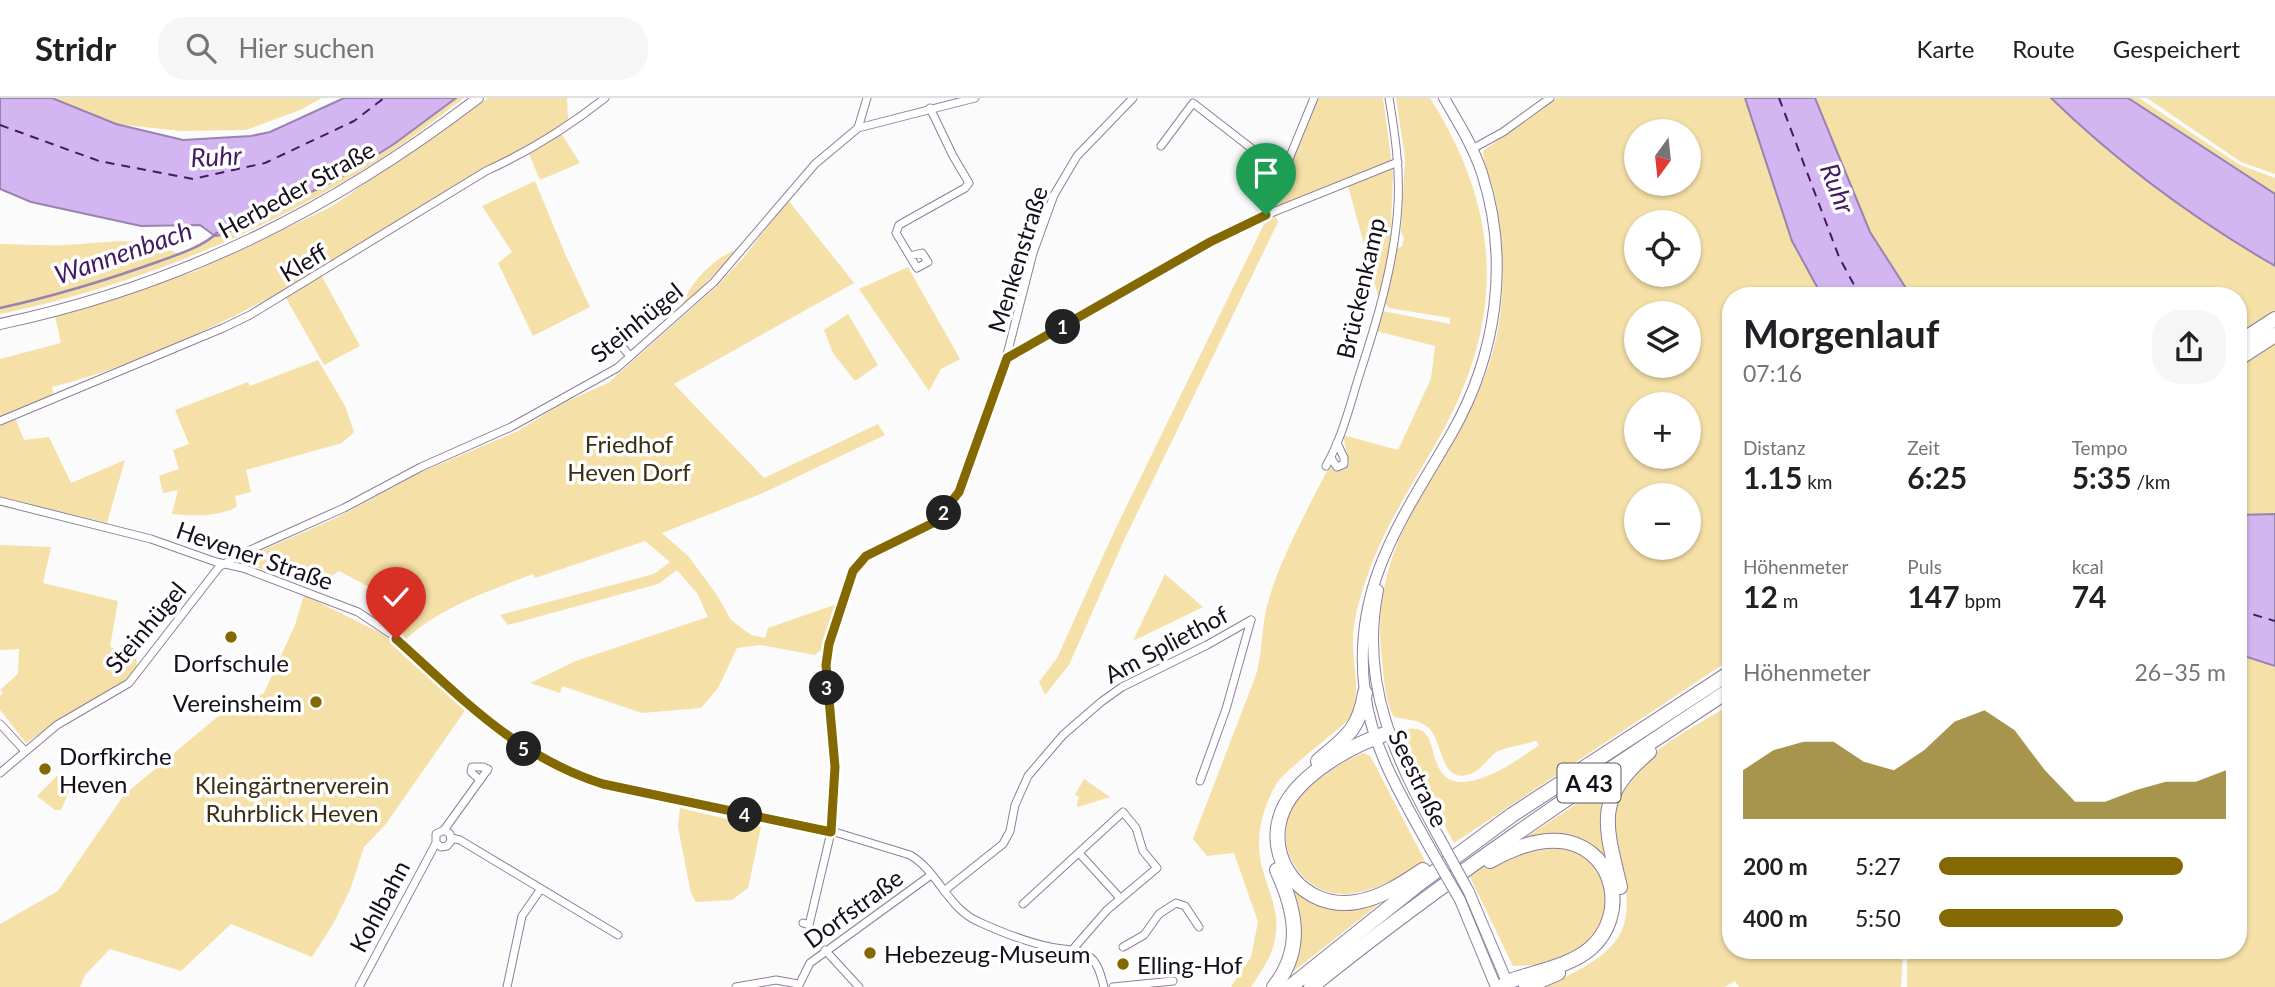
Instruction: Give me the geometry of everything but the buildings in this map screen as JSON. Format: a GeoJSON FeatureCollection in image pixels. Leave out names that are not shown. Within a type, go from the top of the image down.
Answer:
{"type":"FeatureCollection","features":[{"type":"Feature","properties":{"kind":"highway"},"geometry":{"type":"LineString","coordinates":[[2247,337],[2275,320]]}},
{"type":"Feature","properties":{"kind":"highway"},"geometry":{"type":"LineString","coordinates":[[2247,353],[2275,335]]}},
{"type":"Feature","properties":{"kind":"highway","name":"A 43"},"geometry":{"type":"LineString","coordinates":[[1290,987],[1421,882],[1512,815],[1722,678]]}},
{"type":"Feature","properties":{"kind":"highway"},"geometry":{"type":"LineString","coordinates":[[1273,987],[1292,953],[1296,924],[1291,902],[1272,857],[1269,838],[1271,820],[1288,787],[1344,740],[1358,723],[1365,693]]}},
{"type":"Feature","properties":{"kind":"highway","name":"A 43"},"geometry":{"type":"LineString","coordinates":[[1311,987],[1408,911],[1567,797],[1722,695]]}},
{"type":"Feature","properties":{"kind":"highway"},"geometry":{"type":"LineString","coordinates":[[1530,986],[1589,959],[1611,937],[1622,905],[1607,831],[1609,805],[1614,793],[1635,764],[1696,719],[1710,703]]}},
{"type":"Feature","properties":{"kind":"highway"},"geometry":{"type":"LineString","coordinates":[[1344,740],[1380,730]]}},
{"type":"Feature","properties":{"kind":"highway"},"geometry":{"type":"LineString","coordinates":[[1380,730],[1298,788],[1280,818],[1277,842],[1283,865],[1295,882],[1315,897],[1353,902],[1377,895],[1402,884],[1487,827],[1512,815]]}},
{"type":"Feature","properties":{"kind":"highway"},"geometry":{"type":"LineString","coordinates":[[1408,911],[1494,859],[1524,846],[1559,841],[1581,847],[1591,854],[1605,869],[1614,894],[1607,928],[1589,950],[1502,985]]}},
{"type":"Feature","properties":{"kind":"main road","name":"Herbeder Straße"},"geometry":{"type":"LineString","coordinates":[[0,324],[129,290],[240,246],[355,185],[478,98]]}},
{"type":"Feature","properties":{"kind":"main road","name":"Seestraße"},"geometry":{"type":"LineString","coordinates":[[1444,98],[1472,149],[1489,197],[1496,246],[1496,298],[1492,328],[1466,407],[1381,559],[1366,613],[1365,693],[1400,794],[1430,848],[1464,896]]}},
{"type":"Feature","properties":{"kind":"main road","name":"Seestraße"},"geometry":{"type":"LineString","coordinates":[[1393,534],[1377,595],[1375,622],[1380,730],[1440,839],[1502,985]]}},
{"type":"Feature","properties":{"kind":"street","name":"Kleff"},"geometry":{"type":"LineString","coordinates":[[0,421],[250,315],[486,171],[527,153],[605,98]]}},
{"type":"Feature","properties":{"kind":"street"},"geometry":{"type":"LineString","coordinates":[[858,128],[867,98]]}},
{"type":"Feature","properties":{"kind":"street","name":"Steinhügel"},"geometry":{"type":"LineString","coordinates":[[0,773],[57,725],[129,683],[214,571],[224,564],[344,508],[421,467],[511,427],[617,368],[714,282],[815,164],[858,128],[975,98]]}},
{"type":"Feature","properties":{"kind":"street","name":"Menkenstraße"},"geometry":{"type":"LineString","coordinates":[[803,923],[809,925],[831,832],[835,767],[826,665],[829,644],[853,571],[866,556],[925,530],[948,509],[959,492],[1007,358],[1033,253],[1054,195],[1077,156],[1133,98]]}},
{"type":"Feature","properties":{"kind":"street"},"geometry":{"type":"LineString","coordinates":[[1266,215],[1314,98]]}},
{"type":"Feature","properties":{"kind":"street","name":"Brückenkamp"},"geometry":{"type":"LineString","coordinates":[[1337,443],[1344,464],[1337,467],[1328,462],[1337,443],[1366,355],[1393,251],[1398,205],[1398,162],[1389,98]]}},
{"type":"Feature","properties":{"kind":"street"},"geometry":{"type":"LineString","coordinates":[[1472,149],[1503,132],[1549,98]]}},
{"type":"Feature","properties":{"kind":"street"},"geometry":{"type":"LineString","coordinates":[[1160,146],[1193,103],[1282,172]]}},
{"type":"Feature","properties":{"kind":"street"},"geometry":{"type":"LineString","coordinates":[[910,257],[896,233],[899,225],[965,188],[969,183],[930,108]]}},
{"type":"Feature","properties":{"kind":"street"},"geometry":{"type":"LineString","coordinates":[[1007,358],[1210,242],[1266,215],[1398,162]]}},
{"type":"Feature","properties":{"kind":"street"},"geometry":{"type":"LineString","coordinates":[[618,342],[631,356]]}},
{"type":"Feature","properties":{"kind":"street","name":"Hevener Straße"},"geometry":{"type":"LineString","coordinates":[[0,501],[121,531],[247,570],[339,604],[376,622],[497,730],[556,766],[603,784],[831,832],[910,855],[920,860],[931,875]]}},
{"type":"Feature","properties":{"kind":"street"},"geometry":{"type":"LineString","coordinates":[[247,570],[248,551]]}},
{"type":"Feature","properties":{"kind":"street","name":"Am Spliethof"},"geometry":{"type":"LineString","coordinates":[[944,891],[1003,844],[1010,831],[1015,805],[1028,776],[1063,735],[1122,687],[1251,620],[1226,709],[1200,781]]}},
{"type":"Feature","properties":{"kind":"street"},"geometry":{"type":"LineString","coordinates":[[0,724],[25,751]]}},
{"type":"Feature","properties":{"kind":"street","name":"Kohlbahn"},"geometry":{"type":"LineString","coordinates":[[359,987],[436,843],[436,834],[443,830],[480,780],[487,770],[484,767],[472,767],[471,772],[480,780]]}},
{"type":"Feature","properties":{"kind":"street"},"geometry":{"type":"LineString","coordinates":[[1023,904],[1123,812],[1136,828],[1143,851],[1157,868],[1120,898],[1073,949]]}},
{"type":"Feature","properties":{"kind":"street"},"geometry":{"type":"LineString","coordinates":[[443,830],[451,838],[618,935]]}},
{"type":"Feature","properties":{"kind":"street","name":"Kohlbahn"},"geometry":{"type":"LineString","coordinates":[[436,843],[444,847],[450,844],[451,838]]}},
{"type":"Feature","properties":{"kind":"street"},"geometry":{"type":"LineString","coordinates":[[1079,853],[1120,898]]}},
{"type":"Feature","properties":{"kind":"street","name":"Dorfstraße"},"geometry":{"type":"LineString","coordinates":[[736,987],[776,980],[798,986],[810,962],[931,875],[964,913],[978,922],[1045,946],[1073,949],[1089,956],[1099,969],[1104,987]]}},
{"type":"Feature","properties":{"kind":"street"},"geometry":{"type":"LineString","coordinates":[[507,987],[522,916],[540,890]]}},
{"type":"Feature","properties":{"kind":"street"},"geometry":{"type":"LineString","coordinates":[[1123,947],[1144,935],[1159,914],[1176,902],[1185,906],[1199,927]]}},
{"type":"Feature","properties":{"kind":"street"},"geometry":{"type":"LineString","coordinates":[[825,950],[859,987]]}},
{"type":"Feature","properties":{"kind":"street"},"geometry":{"type":"LineString","coordinates":[[1113,987],[1173,981]]}},
{"type":"Feature","properties":{"kind":"green space"},"geometry":{"type":"Polygon","coordinates":[[[53,98],[322,98],[300,110],[246,130],[181,131],[116,124],[53,98]]]}},
{"type":"Feature","properties":{"kind":"green space"},"geometry":{"type":"Polygon","coordinates":[[[456,98],[464,98],[382,158],[338,185],[246,232],[150,272],[0,314],[0,244],[136,242],[179,254],[338,179],[394,144],[456,98]]]}},
{"type":"Feature","properties":{"kind":"green space"},"geometry":{"type":"Polygon","coordinates":[[[488,98],[567,98],[568,121],[559,130],[580,163],[540,180],[526,147],[484,168],[319,271],[360,346],[324,365],[282,291],[170,346],[112,369],[52,387],[54,396],[0,417],[0,359],[61,343],[55,316],[196,271],[331,207],[488,98]]]}},
{"type":"Feature","properties":{"kind":"green space"},"geometry":{"type":"Polygon","coordinates":[[[1319,98],[1383,98],[1393,173],[1390,254],[1378,296],[1346,178],[1275,208],[1273,202],[1319,98]]]}},
{"type":"Feature","properties":{"kind":"green space"},"geometry":{"type":"Polygon","coordinates":[[[1396,98],[1430,98],[1453,139],[1470,180],[1482,221],[1486,261],[1485,302],[1478,344],[1464,386],[1444,429],[1393,518],[1365,582],[1354,628],[1356,689],[1349,719],[1282,777],[1267,804],[1259,848],[1275,913],[1274,946],[1251,987],[1231,987],[1251,957],[1258,922],[1234,853],[1207,856],[1193,839],[1256,675],[1265,615],[1272,589],[1294,536],[1329,467],[1342,470],[1349,464],[1343,435],[1398,450],[1431,379],[1435,346],[1376,331],[1382,311],[1450,324],[1450,318],[1389,308],[1383,302],[1396,249],[1402,246],[1404,238],[1401,232],[1405,158],[1396,98]]]}},
{"type":"Feature","properties":{"kind":"green space"},"geometry":{"type":"Polygon","coordinates":[[[1556,98],[1745,98],[1792,241],[1817,287],[1722,287],[1722,665],[1454,843],[1398,739],[1400,731],[1412,729],[1426,734],[1442,773],[1451,780],[1463,782],[1491,774],[1539,745],[1536,741],[1503,749],[1470,774],[1460,776],[1453,773],[1443,760],[1434,734],[1429,728],[1417,721],[1394,717],[1391,711],[1385,690],[1382,660],[1381,611],[1389,568],[1404,528],[1466,418],[1484,379],[1497,335],[1502,300],[1502,249],[1495,197],[1483,151],[1556,98]]]}},
{"type":"Feature","properties":{"kind":"green space"},"geometry":{"type":"Polygon","coordinates":[[[1815,98],[2051,98],[2130,168],[2186,210],[2275,266],[2275,514],[2247,515],[2247,287],[1905,287],[1870,232],[1815,98]]]}},
{"type":"Feature","properties":{"kind":"green space"},"geometry":{"type":"Polygon","coordinates":[[[2128,98],[2139,98],[2240,165],[2275,178],[2275,194],[2128,98]]]}},
{"type":"Feature","properties":{"kind":"green space"},"geometry":{"type":"Polygon","coordinates":[[[2147,98],[2275,98],[2275,174],[2241,162],[2147,98]]]}},
{"type":"Feature","properties":{"kind":"green space"},"geometry":{"type":"Polygon","coordinates":[[[535,181],[590,307],[533,336],[498,263],[512,252],[482,206],[535,181]]]}},
{"type":"Feature","properties":{"kind":"green space","name":"Friedhof Heven Dorf"},"geometry":{"type":"Polygon","coordinates":[[[788,200],[854,283],[674,384],[764,478],[878,424],[885,435],[763,493],[662,533],[689,557],[717,595],[731,620],[751,635],[765,638],[768,628],[837,604],[826,645],[815,655],[760,645],[737,648],[718,688],[701,708],[642,713],[562,686],[560,693],[530,683],[576,661],[708,617],[697,593],[677,570],[658,584],[508,625],[500,615],[654,574],[670,562],[645,541],[535,578],[533,574],[482,594],[449,609],[405,640],[392,599],[339,571],[314,588],[253,566],[250,560],[252,555],[336,518],[419,473],[518,431],[561,404],[608,383],[717,286],[744,257],[788,200]]]}},
{"type":"Feature","properties":{"kind":"green space"},"geometry":{"type":"Polygon","coordinates":[[[1275,215],[1278,222],[1125,538],[1069,665],[1045,695],[1039,682],[1057,658],[1114,532],[1267,218],[1275,215]]]}},
{"type":"Feature","properties":{"kind":"green space"},"geometry":{"type":"Polygon","coordinates":[[[740,248],[681,308],[690,289],[704,272],[730,252],[740,248]]]}},
{"type":"Feature","properties":{"kind":"green space"},"geometry":{"type":"Polygon","coordinates":[[[908,267],[960,359],[941,369],[929,391],[859,289],[908,267]]]}},
{"type":"Feature","properties":{"kind":"green space"},"geometry":{"type":"Polygon","coordinates":[[[848,314],[878,365],[855,381],[833,353],[824,330],[848,314]]]}},
{"type":"Feature","properties":{"kind":"green space"},"geometry":{"type":"Polygon","coordinates":[[[318,360],[345,406],[354,432],[342,443],[246,470],[251,492],[235,496],[237,507],[213,514],[172,514],[178,490],[163,493],[159,476],[179,469],[173,450],[189,444],[175,410],[248,382],[250,386],[318,360]]]}},
{"type":"Feature","properties":{"kind":"green space"},"geometry":{"type":"Polygon","coordinates":[[[15,418],[24,440],[49,437],[71,483],[125,460],[107,523],[0,497],[0,424],[15,418]]]}},
{"type":"Feature","properties":{"kind":"green space"},"geometry":{"type":"Polygon","coordinates":[[[0,545],[51,547],[43,583],[118,601],[110,647],[131,653],[137,662],[134,671],[112,691],[62,717],[26,743],[0,710],[0,696],[3,693],[0,690],[18,674],[19,649],[0,650],[0,545]]]}},
{"type":"Feature","properties":{"kind":"green space"},"geometry":{"type":"Polygon","coordinates":[[[1165,574],[1203,607],[1133,641],[1165,574]]]}},
{"type":"Feature","properties":{"kind":"green space","name":"Kleingärtnerverein Ruhrblick Heven"},"geometry":{"type":"Polygon","coordinates":[[[304,595],[383,634],[466,709],[386,824],[364,847],[350,890],[312,957],[231,924],[181,971],[110,949],[85,975],[80,987],[0,987],[0,924],[58,891],[124,795],[216,718],[264,693],[295,625],[304,595]]]}},
{"type":"Feature","properties":{"kind":"green space"},"geometry":{"type":"Polygon","coordinates":[[[2247,657],[2275,666],[2275,987],[1907,987],[1907,959],[2247,959],[2247,657]]]}},
{"type":"Feature","properties":{"kind":"green space"},"geometry":{"type":"Polygon","coordinates":[[[1722,709],[1722,959],[1903,959],[1901,987],[1739,987],[1735,981],[1725,987],[1545,987],[1602,955],[1614,943],[1623,928],[1626,889],[1614,832],[1618,800],[1626,783],[1638,769],[1682,733],[1722,709]]]}},
{"type":"Feature","properties":{"kind":"green space"},"geometry":{"type":"Polygon","coordinates":[[[1363,753],[1370,756],[1426,863],[1367,890],[1346,894],[1330,892],[1316,887],[1304,878],[1295,866],[1286,838],[1287,823],[1292,808],[1305,792],[1334,768],[1363,753]]]}},
{"type":"Feature","properties":{"kind":"green space"},"geometry":{"type":"Polygon","coordinates":[[[1624,772],[1613,793],[1621,906],[1610,937],[1589,958],[1589,950],[1614,907],[1591,853],[1522,840],[1624,772]]]}},
{"type":"Feature","properties":{"kind":"green space"},"geometry":{"type":"Polygon","coordinates":[[[58,775],[69,791],[61,810],[55,810],[37,796],[58,775]]]}},
{"type":"Feature","properties":{"kind":"green space"},"geometry":{"type":"Polygon","coordinates":[[[1084,779],[1110,797],[1078,807],[1079,797],[1075,795],[1084,779]]]}},
{"type":"Feature","properties":{"kind":"green space"},"geometry":{"type":"Polygon","coordinates":[[[680,808],[761,827],[748,888],[732,900],[696,902],[691,893],[678,827],[680,808]]]}},
{"type":"Feature","properties":{"kind":"green space"},"geometry":{"type":"Polygon","coordinates":[[[1575,846],[1603,870],[1608,920],[1573,957],[1537,965],[1513,966],[1469,875],[1507,855],[1575,846]]]}},
{"type":"Feature","properties":{"kind":"green space"},"geometry":{"type":"Polygon","coordinates":[[[1284,870],[1314,899],[1393,893],[1285,978],[1290,968],[1284,870]]]}},
{"type":"Feature","properties":{"kind":"water","name":"Ruhr"},"geometry":{"type":"Polygon","coordinates":[[[0,98],[52,98],[116,124],[183,140],[251,136],[270,132],[344,98],[456,98],[394,144],[338,179],[215,236],[200,225],[141,226],[31,202],[0,189],[0,98]]]}},
{"type":"Feature","properties":{"kind":"water","name":"Ruhr"},"geometry":{"type":"Polygon","coordinates":[[[1745,98],[1815,98],[1870,232],[1905,287],[1817,287],[1792,241],[1745,98]]]}},
{"type":"Feature","properties":{"kind":"water"},"geometry":{"type":"Polygon","coordinates":[[[2051,98],[2128,98],[2275,194],[2275,266],[2158,189],[2103,145],[2051,98]]]}},
{"type":"Feature","properties":{"kind":"water"},"geometry":{"type":"Polygon","coordinates":[[[2275,514],[2275,666],[2247,657],[2247,515],[2275,514]]]}},
{"type":"Feature","properties":{"kind":"waterway","name":"Wannenbach"},"geometry":{"type":"LineString","coordinates":[[0,308],[61,293],[140,268],[190,250],[217,233]]}},
{"type":"Feature","properties":{"kind":"ferry route"},"geometry":{"type":"LineString","coordinates":[[0,125],[99,161],[193,179],[265,163],[354,121],[384,98]]}},
{"type":"Feature","properties":{"kind":"ferry route"},"geometry":{"type":"LineString","coordinates":[[1779,98],[1839,257],[1855,287]]}},
{"type":"Feature","properties":{"kind":"ferry route"},"geometry":{"type":"LineString","coordinates":[[2247,613],[2275,621]]}},
{"type":"Feature","properties":{"kind":"place","name":"Dorfschule"},"geometry":{"type":"Point","coordinates":[231,637]}},
{"type":"Feature","properties":{"kind":"place","name":"Vereinsheim"},"geometry":{"type":"Point","coordinates":[316,702]}},
{"type":"Feature","properties":{"kind":"place","name":"Dorfkirche Heven"},"geometry":{"type":"Point","coordinates":[45,769]}},
{"type":"Feature","properties":{"kind":"place","name":"Hebezeug-Museum"},"geometry":{"type":"Point","coordinates":[870,953]}},
{"type":"Feature","properties":{"kind":"place","name":"Elling-Hof"},"geometry":{"type":"Point","coordinates":[1123,964]}},
{"type":"Feature","properties":{"kind":"route"},"geometry":{"type":"LineString","coordinates":[[396,639],[497,730],[522,748],[580,777],[831,832],[835,767],[826,665],[829,644],[843,598],[859,561],[879,548],[925,530],[948,509],[959,492],[978,432],[999,386],[1007,358],[1210,242],[1266,215]]}}]}
